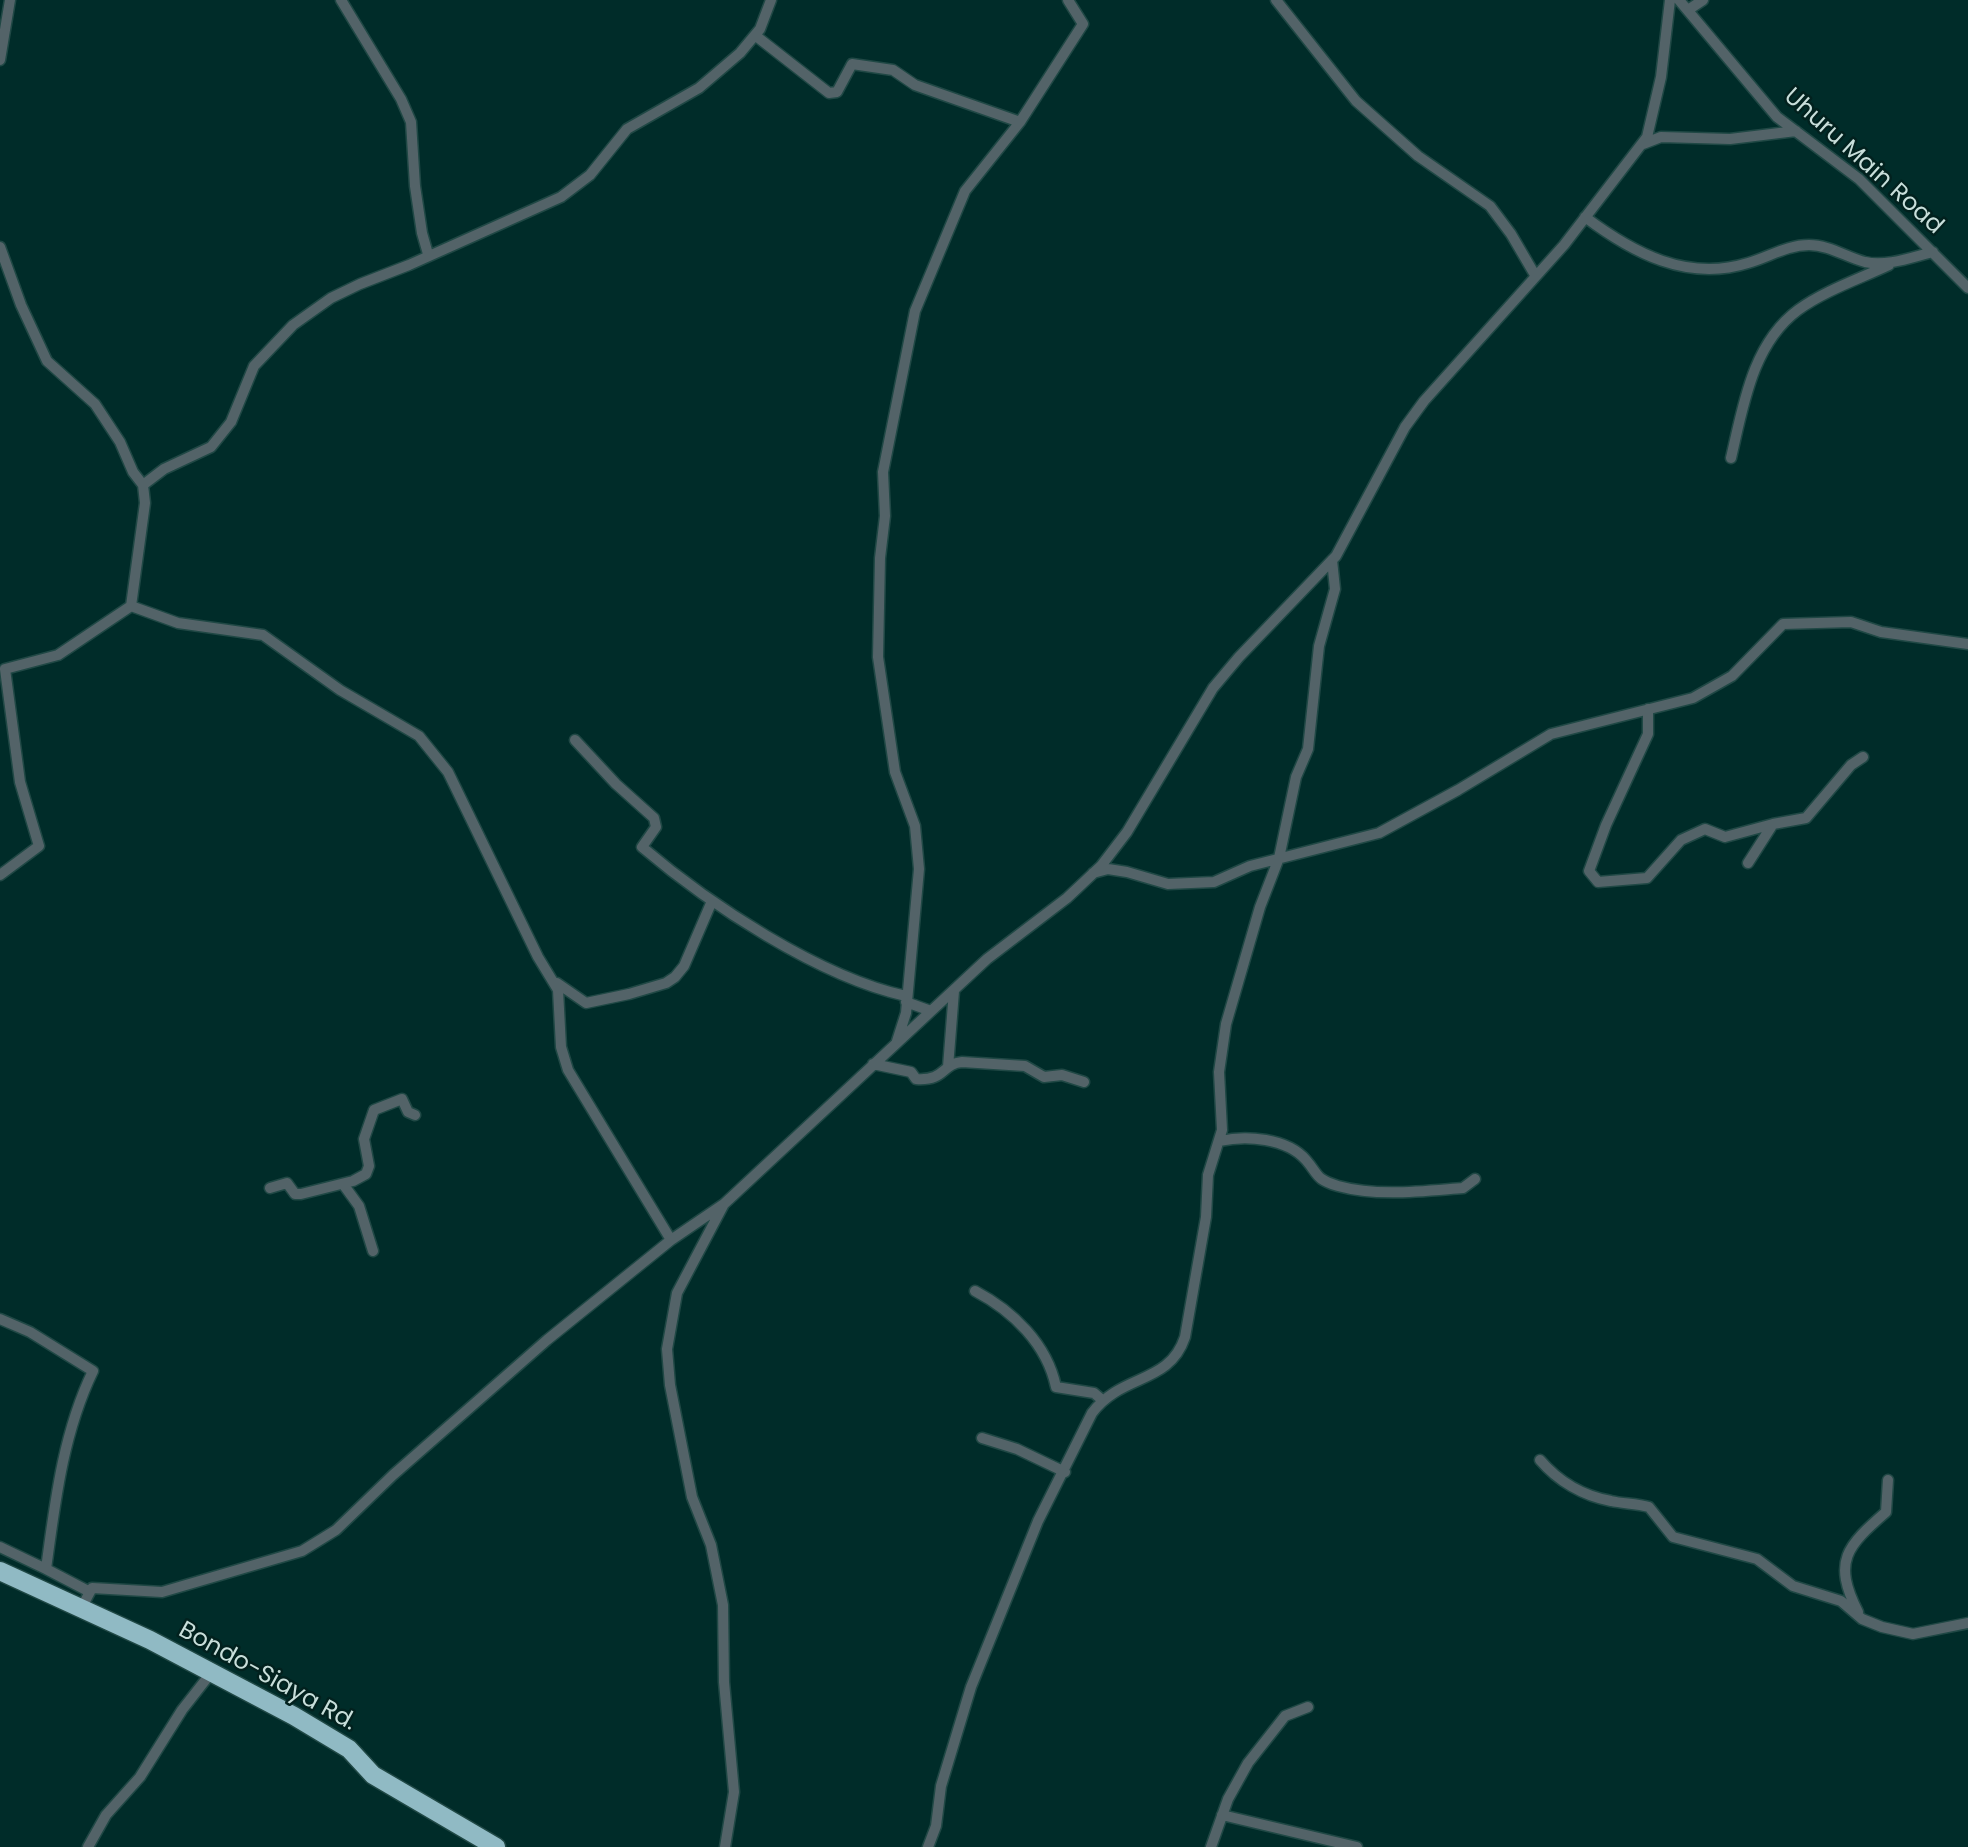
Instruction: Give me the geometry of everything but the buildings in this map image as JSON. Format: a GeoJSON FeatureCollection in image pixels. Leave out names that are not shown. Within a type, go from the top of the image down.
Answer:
{"type":"FeatureCollection","features":[{"type":"Feature","properties":{"kind":"highway","name":"Bondo-Siaya Rd."},"geometry":{"type":"LineString","coordinates":[[0,1571],[86,1600],[211,1673],[335,1740],[373,1775],[496,1847]]}},
{"type":"Feature","properties":{"kind":"street"},"geometry":{"type":"LineString","coordinates":[[0,61],[10,0]]}},
{"type":"Feature","properties":{"kind":"street"},"geometry":{"type":"LineString","coordinates":[[341,0],[401,99],[411,122],[415,186],[428,254]]}},
{"type":"Feature","properties":{"kind":"street"},"geometry":{"type":"LineString","coordinates":[[143,485],[164,469],[211,447],[231,422],[254,366],[293,325],[331,298],[561,197],[590,175],[626,130],[699,88],[755,36],[771,0]]}},
{"type":"Feature","properties":{"kind":"street"},"geometry":{"type":"LineString","coordinates":[[897,1042],[906,999],[919,869],[918,838],[895,772],[878,657],[880,558],[886,516],[883,472],[904,353],[915,311],[959,200],[1020,122],[1083,24],[1068,0]]}},
{"type":"Feature","properties":{"kind":"street"},"geometry":{"type":"LineString","coordinates":[[1276,0],[1356,101],[1419,156],[1494,210],[1535,275]]}},
{"type":"Feature","properties":{"kind":"street"},"geometry":{"type":"LineString","coordinates":[[0,1547],[47,1569],[86,1600],[92,1588],[162,1592],[311,1547],[336,1530],[393,1475],[547,1340],[671,1240],[724,1204],[1004,945],[1068,898],[1127,832],[1213,688],[1332,560],[1359,518],[1410,419],[1585,217],[1642,144],[1651,128],[1670,0]]}},
{"type":"Feature","properties":{"kind":"street","name":"Uhuru Main Road"},"geometry":{"type":"LineString","coordinates":[[1679,0],[1777,117],[1859,179],[1968,288]]}},
{"type":"Feature","properties":{"kind":"street"},"geometry":{"type":"LineString","coordinates":[[1688,10],[1703,0]]}},
{"type":"Feature","properties":{"kind":"street"},"geometry":{"type":"LineString","coordinates":[[755,36],[829,93],[837,92],[852,64],[861,63],[893,70],[915,85],[1020,122]]}},
{"type":"Feature","properties":{"kind":"street"},"geometry":{"type":"LineString","coordinates":[[1642,144],[1661,137],[1730,139],[1796,131]]}},
{"type":"Feature","properties":{"kind":"street"},"geometry":{"type":"LineString","coordinates":[[1585,217],[1609,234],[1659,261],[1696,269],[1729,268],[1806,245],[1816,245],[1873,263],[1899,261]]}},
{"type":"Feature","properties":{"kind":"street"},"geometry":{"type":"LineString","coordinates":[[0,247],[21,305],[47,361],[95,404],[120,442],[133,472],[143,485],[145,503],[131,606],[58,655],[39,663],[5,669],[20,782],[39,846],[0,875]]}},
{"type":"Feature","properties":{"kind":"street"},"geometry":{"type":"LineString","coordinates":[[1731,458],[1750,380],[1770,340],[1783,323],[1819,298],[1899,261],[1933,252]]}},
{"type":"Feature","properties":{"kind":"street"},"geometry":{"type":"LineString","coordinates":[[928,1847],[936,1826],[941,1786],[971,1687],[1038,1521],[1101,1399],[1126,1384],[1159,1372],[1182,1347],[1199,1265],[1208,1175],[1220,1141],[1219,1072],[1226,1024],[1260,907],[1279,858],[1289,800],[1311,733],[1319,646],[1335,589],[1332,560]]}},
{"type":"Feature","properties":{"kind":"street"},"geometry":{"type":"LineString","coordinates":[[131,606],[178,623],[263,635],[340,690],[397,722],[429,745],[448,772],[558,990],[561,1047],[568,1070],[671,1240]]}},
{"type":"Feature","properties":{"kind":"street"},"geometry":{"type":"LineString","coordinates":[[1093,873],[1108,869],[1168,884],[1199,884],[1224,880],[1250,866],[1379,833],[1458,790],[1551,734],[1693,698],[1732,676],[1783,624],[1851,622],[1881,632],[1968,644]]}},
{"type":"Feature","properties":{"kind":"street"},"geometry":{"type":"LineString","coordinates":[[1648,709],[1648,734],[1606,825],[1589,872],[1598,882],[1647,878],[1681,840],[1705,828],[1726,837],[1806,818],[1851,765],[1863,757]]}},
{"type":"Feature","properties":{"kind":"street"},"geometry":{"type":"LineString","coordinates":[[575,740],[657,821],[656,827],[642,847],[683,882],[811,959],[931,1011]]}},
{"type":"Feature","properties":{"kind":"street"},"geometry":{"type":"LineString","coordinates":[[1748,863],[1773,824]]}},
{"type":"Feature","properties":{"kind":"street"},"geometry":{"type":"LineString","coordinates":[[551,979],[586,1003],[666,983],[684,967],[712,901]]}},
{"type":"Feature","properties":{"kind":"street"},"geometry":{"type":"LineString","coordinates":[[948,1067],[954,991]]}},
{"type":"Feature","properties":{"kind":"street"},"geometry":{"type":"LineString","coordinates":[[560,1012],[568,1002],[582,1001]]}},
{"type":"Feature","properties":{"kind":"street"},"geometry":{"type":"LineString","coordinates":[[873,1064],[911,1072],[916,1079],[932,1080],[948,1067],[962,1062],[1025,1066],[1044,1077],[1062,1075],[1084,1082]]}},
{"type":"Feature","properties":{"kind":"street"},"geometry":{"type":"LineString","coordinates":[[270,1188],[287,1183],[295,1194],[301,1195],[343,1184],[366,1174],[369,1166],[364,1139],[374,1110],[402,1098],[408,1112],[415,1115]]}},
{"type":"Feature","properties":{"kind":"street"},"geometry":{"type":"LineString","coordinates":[[1220,1141],[1246,1137],[1294,1150],[1307,1160],[1318,1178],[1360,1190],[1463,1188],[1475,1179]]}},
{"type":"Feature","properties":{"kind":"street"},"geometry":{"type":"LineString","coordinates":[[343,1184],[359,1206],[373,1251]]}},
{"type":"Feature","properties":{"kind":"street"},"geometry":{"type":"LineString","coordinates":[[724,1204],[677,1293],[667,1361],[692,1497],[711,1545],[723,1605],[723,1682],[734,1793],[725,1847]]}},
{"type":"Feature","properties":{"kind":"street"},"geometry":{"type":"LineString","coordinates":[[975,1291],[995,1302],[1032,1336],[1046,1354],[1056,1387],[1094,1393],[1101,1399]]}},
{"type":"Feature","properties":{"kind":"street"},"geometry":{"type":"LineString","coordinates":[[0,1319],[30,1332],[93,1371],[74,1415],[67,1442],[47,1569]]}},
{"type":"Feature","properties":{"kind":"street"},"geometry":{"type":"LineString","coordinates":[[982,1438],[1017,1448],[1065,1472]]}},
{"type":"Feature","properties":{"kind":"street"},"geometry":{"type":"LineString","coordinates":[[1539,1460],[1556,1478],[1585,1493],[1612,1502],[1650,1507],[1672,1537],[1757,1559],[1793,1586],[1841,1601],[1861,1619],[1890,1630],[1913,1634],[1968,1623]]}},
{"type":"Feature","properties":{"kind":"street"},"geometry":{"type":"LineString","coordinates":[[1861,1619],[1847,1591],[1845,1561],[1851,1545],[1886,1512],[1888,1480]]}},
{"type":"Feature","properties":{"kind":"street"},"geometry":{"type":"LineString","coordinates":[[88,1847],[106,1815],[139,1777],[181,1710],[211,1673]]}},
{"type":"Feature","properties":{"kind":"street"},"geometry":{"type":"LineString","coordinates":[[1210,1847],[1238,1778],[1258,1754],[1268,1735],[1286,1716],[1308,1707]]}},
{"type":"Feature","properties":{"kind":"street"},"geometry":{"type":"LineString","coordinates":[[1222,1815],[1357,1847]]}}]}
